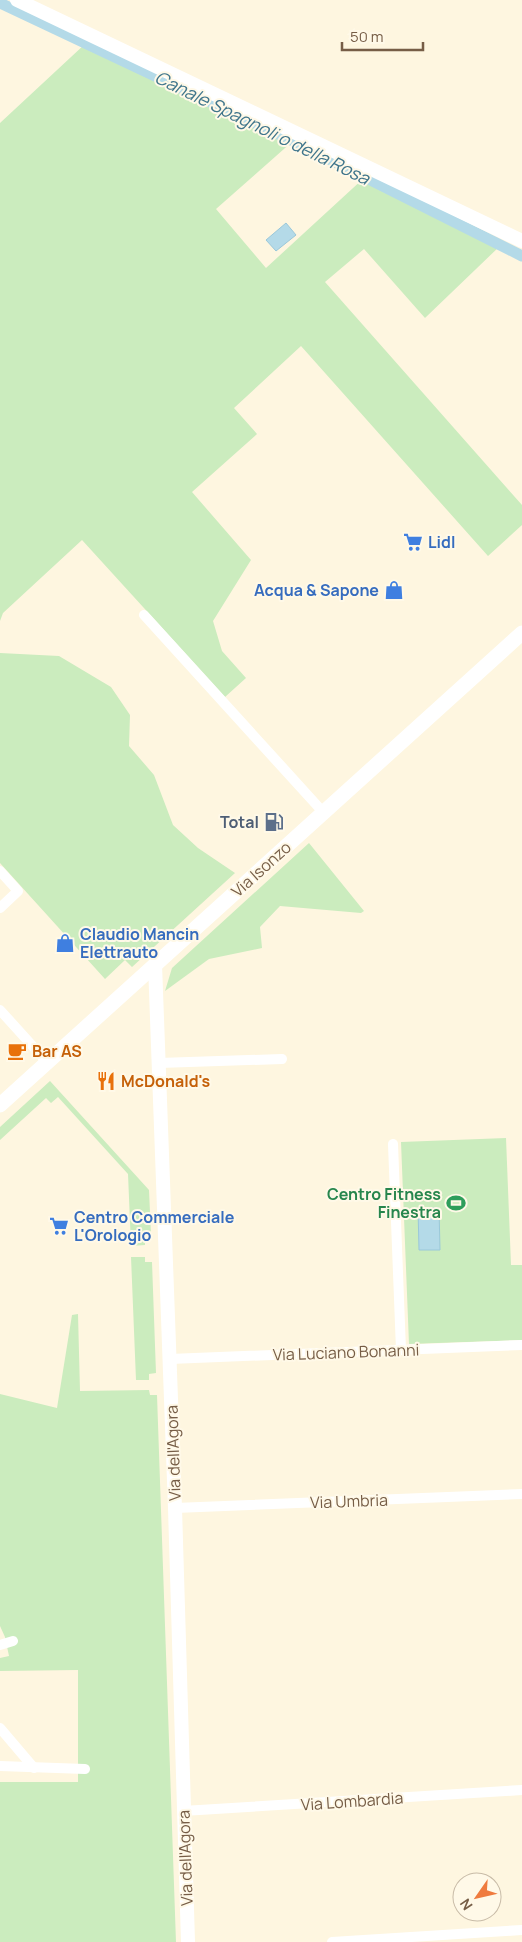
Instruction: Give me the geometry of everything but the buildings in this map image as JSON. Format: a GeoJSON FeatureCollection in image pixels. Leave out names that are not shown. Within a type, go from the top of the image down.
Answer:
{"type":"FeatureCollection","features":[{"type":"Feature","properties":{"kind":"main road","name":"Via Isonzo"},"geometry":{"type":"LineString","coordinates":[[0,1105],[522,633]]}},
{"type":"Feature","properties":{"kind":"street"},"geometry":{"type":"LineString","coordinates":[[17,0],[522,241]]}},
{"type":"Feature","properties":{"kind":"street"},"geometry":{"type":"LineString","coordinates":[[144,615],[323,812]]}},
{"type":"Feature","properties":{"kind":"street"},"geometry":{"type":"LineString","coordinates":[[0,872],[18,891],[0,908]]}},
{"type":"Feature","properties":{"kind":"street","name":"Via dell'Agora"},"geometry":{"type":"LineString","coordinates":[[155,964],[176,1508],[188,1942]]}},
{"type":"Feature","properties":{"kind":"street"},"geometry":{"type":"LineString","coordinates":[[0,1010],[47,1062]]}},
{"type":"Feature","properties":{"kind":"street"},"geometry":{"type":"LineString","coordinates":[[159,1063],[282,1059]]}},
{"type":"Feature","properties":{"kind":"street"},"geometry":{"type":"LineString","coordinates":[[393,1144],[401,1350]]}},
{"type":"Feature","properties":{"kind":"street","name":"Via Luciano Bonanni"},"geometry":{"type":"LineString","coordinates":[[170,1359],[522,1345]]}},
{"type":"Feature","properties":{"kind":"street","name":"Via Umbria"},"geometry":{"type":"LineString","coordinates":[[176,1508],[522,1494]]}},
{"type":"Feature","properties":{"kind":"street"},"geometry":{"type":"LineString","coordinates":[[0,1645],[13,1641]]}},
{"type":"Feature","properties":{"kind":"street"},"geometry":{"type":"LineString","coordinates":[[0,1728],[34,1768]]}},
{"type":"Feature","properties":{"kind":"street"},"geometry":{"type":"LineString","coordinates":[[0,1766],[85,1769]]}},
{"type":"Feature","properties":{"kind":"street","name":"Via Lombardia"},"geometry":{"type":"LineString","coordinates":[[183,1811],[522,1790]]}},
{"type":"Feature","properties":{"kind":"street"},"geometry":{"type":"LineString","coordinates":[[332,1942],[436,1938],[522,1930]]}},
{"type":"Feature","properties":{"kind":"green space"},"geometry":{"type":"Polygon","coordinates":[[[85,44],[293,141],[216,209],[266,268],[365,177],[501,245],[425,318],[364,249],[325,282],[522,505],[522,525],[488,556],[301,346],[234,408],[257,434],[192,492],[251,560],[213,621],[222,651],[246,678],[225,697],[82,540],[3,613],[0,621],[0,123],[85,44]]]}},
{"type":"Feature","properties":{"kind":"green space"},"geometry":{"type":"Polygon","coordinates":[[[0,653],[59,656],[111,687],[130,715],[129,746],[154,775],[173,825],[198,848],[235,873],[132,967],[125,960],[105,979],[0,863],[0,653]]]}},
{"type":"Feature","properties":{"kind":"green space"},"geometry":{"type":"Polygon","coordinates":[[[309,843],[364,911],[361,913],[280,906],[260,927],[262,948],[209,959],[165,991],[172,968],[309,843]]]}},
{"type":"Feature","properties":{"kind":"green space"},"geometry":{"type":"Polygon","coordinates":[[[50,1081],[149,1190],[151,1235],[145,1236],[145,1245],[131,1246],[128,1174],[58,1097],[51,1103],[46,1098],[0,1140],[0,1127],[50,1081]]]}},
{"type":"Feature","properties":{"kind":"green space","name":"Centro Fitness Finestra"},"geometry":{"type":"Polygon","coordinates":[[[506,1138],[511,1265],[522,1265],[522,1340],[409,1344],[401,1142],[506,1138]]]}},
{"type":"Feature","properties":{"kind":"green space"},"geometry":{"type":"Polygon","coordinates":[[[131,1257],[145,1257],[145,1262],[152,1262],[156,1373],[149,1374],[149,1380],[136,1380],[131,1257]]]}},
{"type":"Feature","properties":{"kind":"green space"},"geometry":{"type":"Polygon","coordinates":[[[78,1314],[80,1391],[149,1390],[150,1395],[157,1395],[176,1942],[0,1942],[0,1782],[78,1782],[78,1670],[0,1671],[0,1658],[9,1656],[5,1637],[0,1626],[0,1394],[57,1408],[72,1315],[78,1314]]]}},
{"type":"Feature","properties":{"kind":"water"},"geometry":{"type":"Polygon","coordinates":[[[286,223],[296,235],[276,251],[266,240],[286,223]]]}},
{"type":"Feature","properties":{"kind":"water"},"geometry":{"type":"Polygon","coordinates":[[[418,1208],[439,1208],[440,1250],[419,1250],[418,1208]]]}},
{"type":"Feature","properties":{"kind":"waterway","name":"Canale Spagnoli o della Rosa"},"geometry":{"type":"LineString","coordinates":[[0,3],[293,141],[522,256]]}},
{"type":"Feature","properties":{"kind":"place","name":"Lidl"},"geometry":{"type":"Point","coordinates":[413,542]}},
{"type":"Feature","properties":{"kind":"place","name":"Acqua & Sapone"},"geometry":{"type":"Point","coordinates":[394,590]}},
{"type":"Feature","properties":{"kind":"place","name":"Total"},"geometry":{"type":"Point","coordinates":[274,822]}},
{"type":"Feature","properties":{"kind":"place","name":"Claudio Mancin Elettrauto"},"geometry":{"type":"Point","coordinates":[65,943]}},
{"type":"Feature","properties":{"kind":"place","name":"Bar AS"},"geometry":{"type":"Point","coordinates":[17,1051]}},
{"type":"Feature","properties":{"kind":"place","name":"McDonald's"},"geometry":{"type":"Point","coordinates":[106,1081]}},
{"type":"Feature","properties":{"kind":"place","name":"Centro Fitness Finestra"},"geometry":{"type":"Point","coordinates":[456,1203]}},
{"type":"Feature","properties":{"kind":"place","name":"Centro Commerciale L'Orologio"},"geometry":{"type":"Point","coordinates":[59,1226]}}]}
